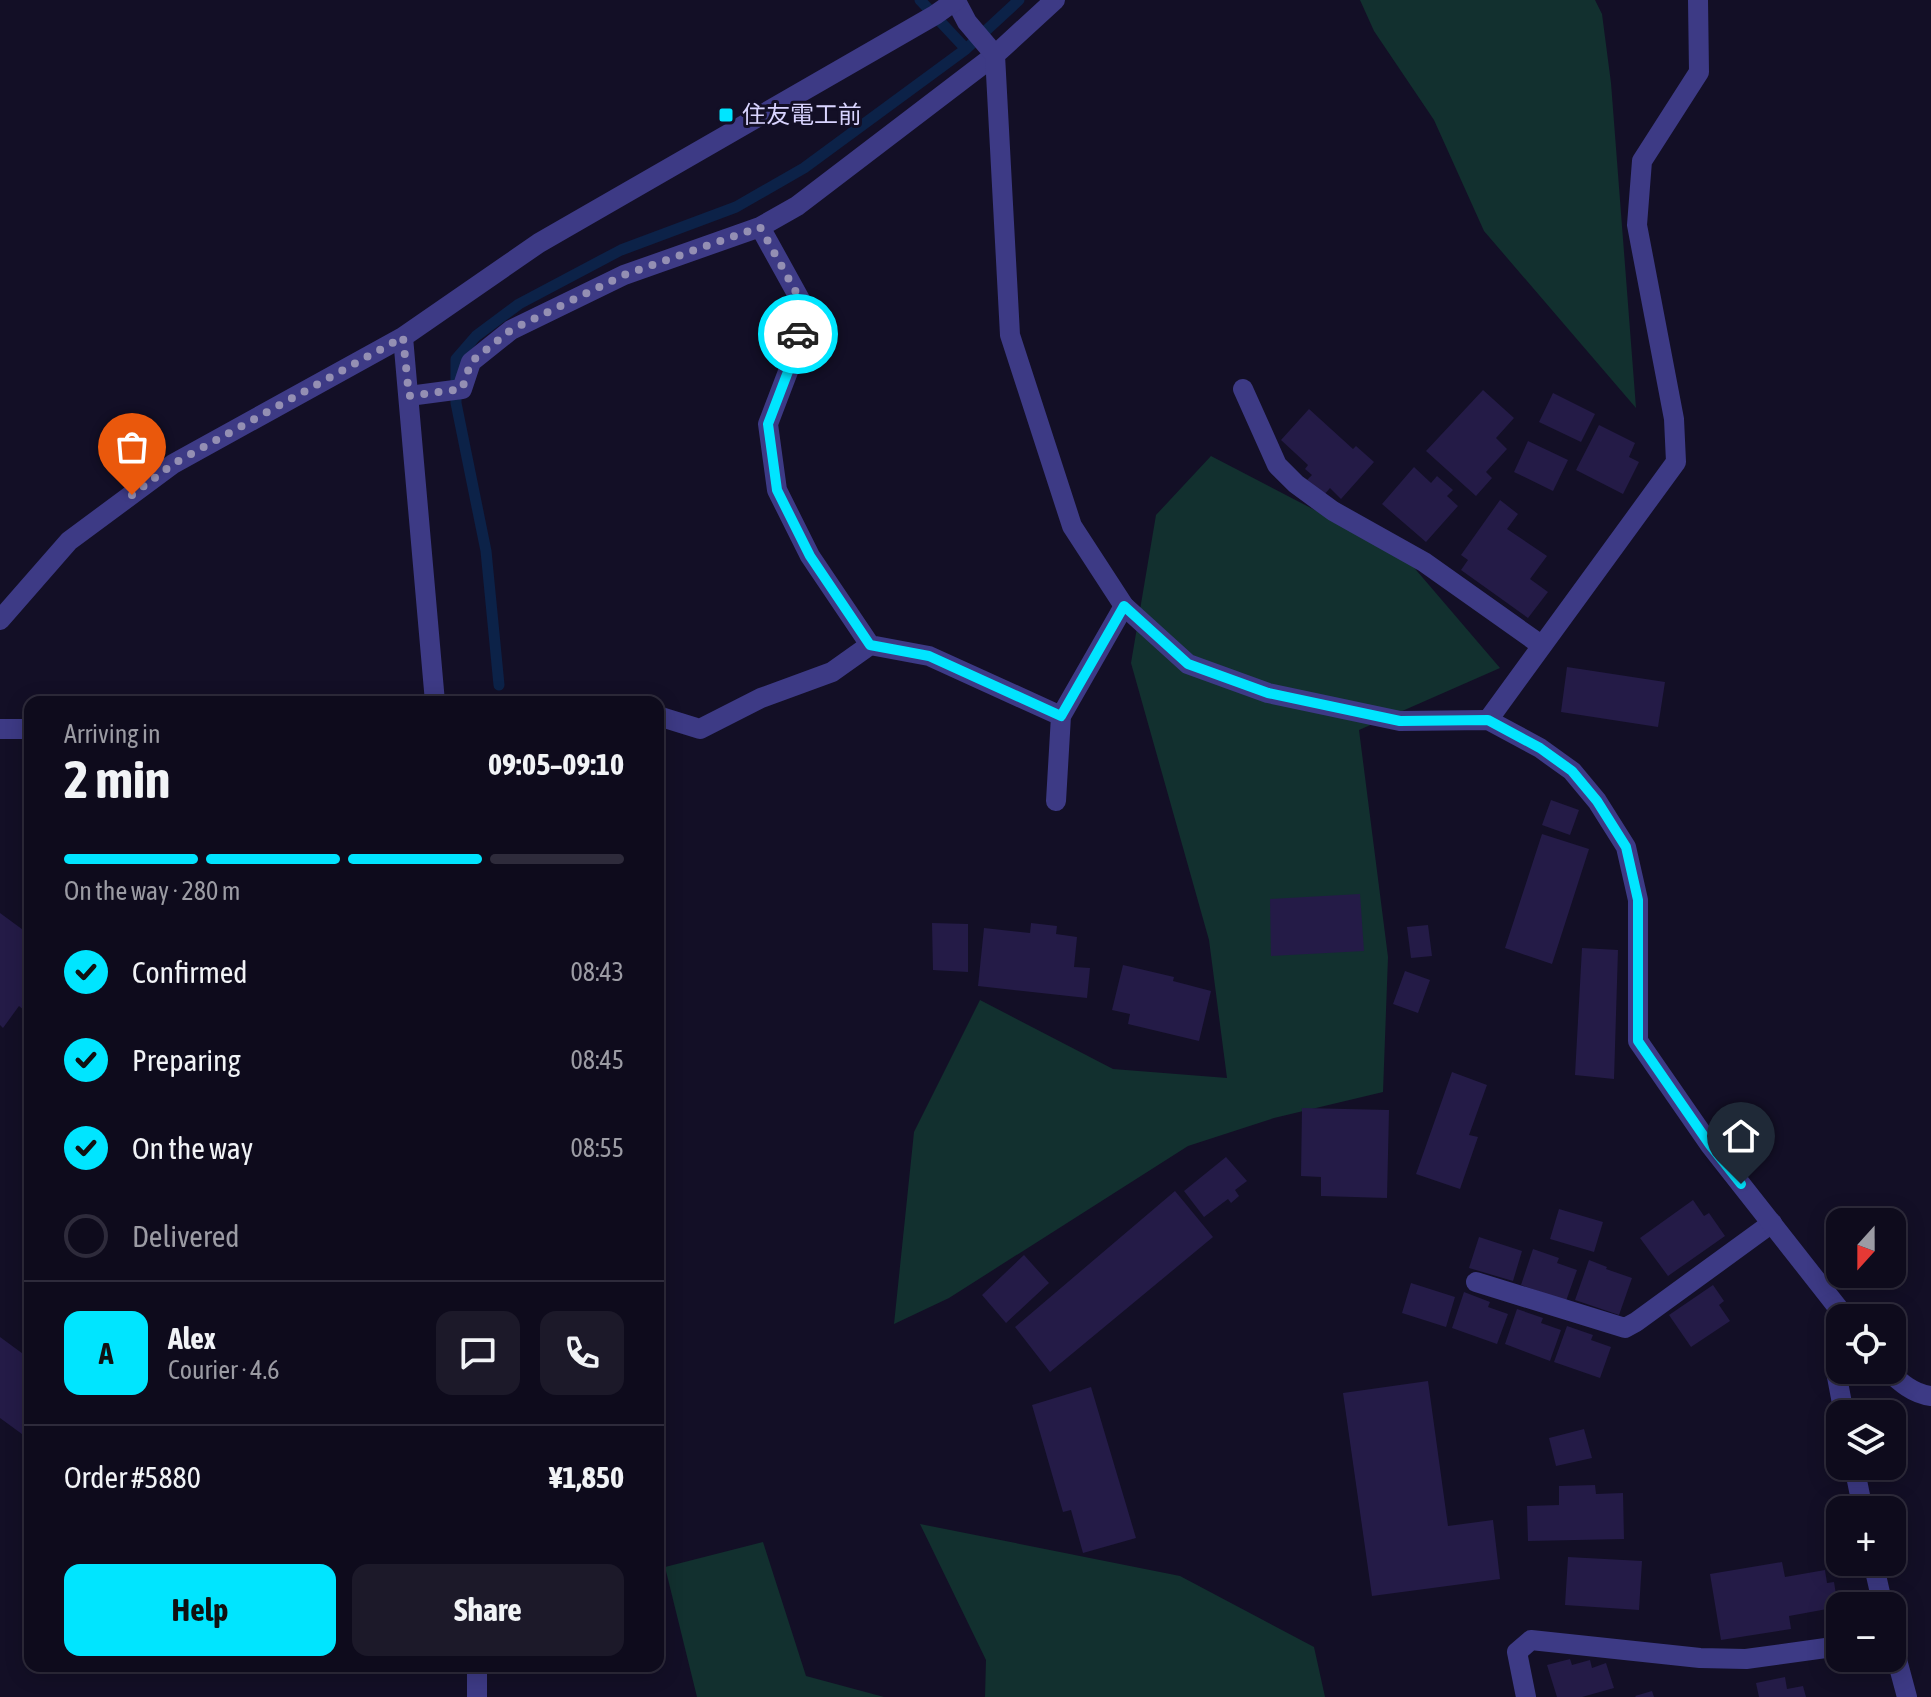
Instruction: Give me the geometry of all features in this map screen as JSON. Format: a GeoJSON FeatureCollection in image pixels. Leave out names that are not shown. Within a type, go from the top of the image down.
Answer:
{"type":"FeatureCollection","features":[{"type":"Feature","properties":{"kind":"street"},"geometry":{"type":"LineString","coordinates":[[0,620],[69,541],[173,464],[403,337],[539,243],[956,0],[967,22],[990,49],[1010,335],[1072,526],[1124,606],[1188,664],[1268,693],[1400,721],[1488,720],[1540,748],[1572,771],[1597,801],[1626,847],[1638,900],[1638,1041],[1710,1145],[1835,1304]]}},
{"type":"Feature","properties":{"kind":"street"},"geometry":{"type":"LineString","coordinates":[[409,396],[462,389],[471,362],[511,330],[624,275],[760,227],[797,206],[1055,0]]}},
{"type":"Feature","properties":{"kind":"street"},"geometry":{"type":"LineString","coordinates":[[1488,720],[1676,462],[1674,419],[1637,225],[1642,161],[1699,72],[1698,0]]}},
{"type":"Feature","properties":{"kind":"street"},"geometry":{"type":"LineString","coordinates":[[760,227],[802,303],[797,348],[768,424],[777,490],[810,556],[870,645],[929,656],[1061,716]]}},
{"type":"Feature","properties":{"kind":"street"},"geometry":{"type":"LineString","coordinates":[[403,337],[434,696]]}},
{"type":"Feature","properties":{"kind":"street"},"geometry":{"type":"LineString","coordinates":[[1243,389],[1277,465],[1296,484],[1333,511],[1424,562],[1541,645]]}},
{"type":"Feature","properties":{"kind":"street"},"geometry":{"type":"LineString","coordinates":[[1056,801],[1061,716],[1124,606]]}},
{"type":"Feature","properties":{"kind":"street"},"geometry":{"type":"LineString","coordinates":[[664,718],[700,729],[761,698],[832,672],[870,645]]}},
{"type":"Feature","properties":{"kind":"street"},"geometry":{"type":"LineString","coordinates":[[0,729],[24,729]]}},
{"type":"Feature","properties":{"kind":"street"},"geometry":{"type":"LineString","coordinates":[[1476,1282],[1625,1328],[1772,1223]]}},
{"type":"Feature","properties":{"kind":"street"},"geometry":{"type":"LineString","coordinates":[[1902,1384],[1920,1395],[1931,1396]]}},
{"type":"Feature","properties":{"kind":"street"},"geometry":{"type":"LineString","coordinates":[[1526,1697],[1517,1652],[1531,1640],[1700,1658],[1746,1659],[1826,1648]]}},
{"type":"Feature","properties":{"kind":"street"},"geometry":{"type":"LineString","coordinates":[[477,1672],[477,1697]]}},
{"type":"Feature","properties":{"kind":"street"},"geometry":{"type":"LineString","coordinates":[[1900,1672],[1907,1697]]}},
{"type":"Feature","properties":{"kind":"green space"},"geometry":{"type":"Polygon","coordinates":[[[1360,0],[1595,0],[1602,14],[1611,83],[1636,408],[1484,231],[1434,120],[1374,31],[1360,0]]]}},
{"type":"Feature","properties":{"kind":"green space"},"geometry":{"type":"Polygon","coordinates":[[[1211,456],[1405,557],[1500,668],[1359,730],[1388,957],[1383,1092],[1274,1118],[1188,1146],[949,1298],[894,1324],[914,1132],[980,1000],[1113,1069],[1227,1078],[1209,940],[1131,663],[1156,515],[1211,456]]]}},
{"type":"Feature","properties":{"kind":"green space"},"geometry":{"type":"Polygon","coordinates":[[[920,1524],[1180,1576],[1314,1647],[1325,1697],[985,1697],[986,1660],[920,1524]]]}},
{"type":"Feature","properties":{"kind":"green space"},"geometry":{"type":"Polygon","coordinates":[[[763,1542],[806,1676],[884,1697],[697,1697],[665,1567],[763,1542]]]}},
{"type":"Feature","properties":{"kind":"building"},"geometry":{"type":"Polygon","coordinates":[[[1483,390],[1514,418],[1496,438],[1507,449],[1486,472],[1492,478],[1476,496],[1426,451],[1483,390]]]}},
{"type":"Feature","properties":{"kind":"building"},"geometry":{"type":"Polygon","coordinates":[[[1553,393],[1595,414],[1581,442],[1539,422],[1553,393]]]}},
{"type":"Feature","properties":{"kind":"building"},"geometry":{"type":"Polygon","coordinates":[[[1309,409],[1353,449],[1356,446],[1374,462],[1341,499],[1330,488],[1324,495],[1307,480],[1312,475],[1305,469],[1308,465],[1281,440],[1309,409]]]}},
{"type":"Feature","properties":{"kind":"building"},"geometry":{"type":"Polygon","coordinates":[[[1599,425],[1635,443],[1629,457],[1639,462],[1623,494],[1576,470],[1599,425]]]}},
{"type":"Feature","properties":{"kind":"building"},"geometry":{"type":"Polygon","coordinates":[[[1528,441],[1568,460],[1553,491],[1514,472],[1528,441]]]}},
{"type":"Feature","properties":{"kind":"building"},"geometry":{"type":"Polygon","coordinates":[[[1414,467],[1431,483],[1437,476],[1453,490],[1447,496],[1458,506],[1426,542],[1382,504],[1414,467]]]}},
{"type":"Feature","properties":{"kind":"building"},"geometry":{"type":"Polygon","coordinates":[[[1500,500],[1518,514],[1507,529],[1547,556],[1530,579],[1548,592],[1528,618],[1461,570],[1468,560],[1461,555],[1500,500]]]}},
{"type":"Feature","properties":{"kind":"building"},"geometry":{"type":"Polygon","coordinates":[[[1567,667],[1665,682],[1658,727],[1561,712],[1567,667]]]}},
{"type":"Feature","properties":{"kind":"building"},"geometry":{"type":"Polygon","coordinates":[[[1551,800],[1579,810],[1570,835],[1542,825],[1551,800]]]}},
{"type":"Feature","properties":{"kind":"building"},"geometry":{"type":"Polygon","coordinates":[[[1542,834],[1589,849],[1552,964],[1505,948],[1542,834]]]}},
{"type":"Feature","properties":{"kind":"building"},"geometry":{"type":"Polygon","coordinates":[[[1360,894],[1364,951],[1271,956],[1270,899],[1360,894]]]}},
{"type":"Feature","properties":{"kind":"building"},"geometry":{"type":"Polygon","coordinates":[[[0,913],[24,931],[24,1010],[19,1006],[3,1028],[0,1025],[0,913]]]}},
{"type":"Feature","properties":{"kind":"building"},"geometry":{"type":"Polygon","coordinates":[[[932,923],[968,924],[968,972],[933,970],[932,923]]]}},
{"type":"Feature","properties":{"kind":"building"},"geometry":{"type":"Polygon","coordinates":[[[1031,923],[1057,926],[1056,934],[1077,937],[1074,967],[1090,968],[1087,998],[978,986],[984,928],[1030,933],[1031,923]]]}},
{"type":"Feature","properties":{"kind":"building"},"geometry":{"type":"Polygon","coordinates":[[[1428,925],[1432,956],[1411,958],[1407,927],[1428,925]]]}},
{"type":"Feature","properties":{"kind":"building"},"geometry":{"type":"Polygon","coordinates":[[[1582,948],[1618,950],[1614,1079],[1575,1075],[1582,948]]]}},
{"type":"Feature","properties":{"kind":"building"},"geometry":{"type":"Polygon","coordinates":[[[1123,965],[1174,977],[1173,981],[1211,991],[1199,1041],[1128,1024],[1130,1014],[1112,1010],[1123,965]]]}},
{"type":"Feature","properties":{"kind":"building"},"geometry":{"type":"Polygon","coordinates":[[[1405,971],[1430,980],[1418,1013],[1393,1004],[1405,971]]]}},
{"type":"Feature","properties":{"kind":"building"},"geometry":{"type":"Polygon","coordinates":[[[1452,1072],[1487,1085],[1469,1135],[1478,1137],[1460,1189],[1416,1174],[1452,1072]]]}},
{"type":"Feature","properties":{"kind":"building"},"geometry":{"type":"Polygon","coordinates":[[[1302,1108],[1389,1110],[1387,1198],[1321,1196],[1321,1177],[1301,1176],[1302,1108]]]}},
{"type":"Feature","properties":{"kind":"building"},"geometry":{"type":"Polygon","coordinates":[[[1226,1157],[1247,1181],[1235,1190],[1239,1196],[1231,1203],[1228,1199],[1204,1217],[1184,1191],[1226,1157]]]}},
{"type":"Feature","properties":{"kind":"building"},"geometry":{"type":"Polygon","coordinates":[[[1175,1191],[1213,1237],[1050,1372],[1015,1327],[1175,1191]]]}},
{"type":"Feature","properties":{"kind":"building"},"geometry":{"type":"Polygon","coordinates":[[[1693,1200],[1704,1216],[1709,1213],[1725,1236],[1668,1276],[1640,1238],[1693,1200]]]}},
{"type":"Feature","properties":{"kind":"building"},"geometry":{"type":"Polygon","coordinates":[[[1559,1209],[1603,1222],[1594,1252],[1550,1239],[1559,1209]]]}},
{"type":"Feature","properties":{"kind":"building"},"geometry":{"type":"Polygon","coordinates":[[[1479,1237],[1522,1251],[1513,1281],[1469,1268],[1479,1237]]]}},
{"type":"Feature","properties":{"kind":"building"},"geometry":{"type":"Polygon","coordinates":[[[1533,1249],[1559,1258],[1557,1263],[1577,1270],[1566,1301],[1521,1285],[1533,1249]]]}},
{"type":"Feature","properties":{"kind":"building"},"geometry":{"type":"Polygon","coordinates":[[[1024,1255],[1049,1283],[1006,1323],[982,1295],[1024,1255]]]}},
{"type":"Feature","properties":{"kind":"building"},"geometry":{"type":"Polygon","coordinates":[[[1589,1260],[1632,1278],[1619,1315],[1575,1300],[1589,1260]]]}},
{"type":"Feature","properties":{"kind":"building"},"geometry":{"type":"Polygon","coordinates":[[[1411,1283],[1455,1297],[1446,1327],[1402,1313],[1411,1283]]]}},
{"type":"Feature","properties":{"kind":"building"},"geometry":{"type":"Polygon","coordinates":[[[1713,1285],[1724,1301],[1719,1305],[1730,1321],[1691,1347],[1669,1315],[1713,1285]]]}},
{"type":"Feature","properties":{"kind":"building"},"geometry":{"type":"Polygon","coordinates":[[[1464,1292],[1490,1302],[1488,1307],[1508,1314],[1497,1344],[1452,1328],[1464,1292]]]}},
{"type":"Feature","properties":{"kind":"building"},"geometry":{"type":"Polygon","coordinates":[[[1517,1309],[1543,1318],[1541,1323],[1561,1330],[1550,1361],[1505,1344],[1517,1309]]]}},
{"type":"Feature","properties":{"kind":"building"},"geometry":{"type":"Polygon","coordinates":[[[1567,1326],[1593,1335],[1591,1340],[1611,1347],[1600,1378],[1554,1362],[1567,1326]]]}},
{"type":"Feature","properties":{"kind":"building"},"geometry":{"type":"Polygon","coordinates":[[[0,1337],[24,1355],[24,1436],[0,1418],[0,1337]]]}},
{"type":"Feature","properties":{"kind":"building"},"geometry":{"type":"Polygon","coordinates":[[[1428,1381],[1448,1526],[1493,1520],[1500,1579],[1372,1596],[1343,1393],[1428,1381]]]}},
{"type":"Feature","properties":{"kind":"building"},"geometry":{"type":"Polygon","coordinates":[[[1091,1387],[1136,1538],[1083,1553],[1071,1510],[1063,1512],[1032,1405],[1091,1387]]]}},
{"type":"Feature","properties":{"kind":"building"},"geometry":{"type":"Polygon","coordinates":[[[1584,1429],[1592,1458],[1556,1466],[1549,1438],[1584,1429]]]}},
{"type":"Feature","properties":{"kind":"building"},"geometry":{"type":"Polygon","coordinates":[[[1595,1485],[1596,1494],[1623,1493],[1624,1539],[1528,1541],[1527,1506],[1559,1505],[1559,1486],[1595,1485]]]}},
{"type":"Feature","properties":{"kind":"building"},"geometry":{"type":"Polygon","coordinates":[[[1568,1557],[1642,1561],[1639,1610],[1565,1605],[1568,1557]]]}},
{"type":"Feature","properties":{"kind":"building"},"geometry":{"type":"Polygon","coordinates":[[[1782,1562],[1785,1577],[1825,1570],[1827,1583],[1834,1582],[1836,1592],[1826,1592],[1826,1609],[1789,1616],[1791,1629],[1721,1640],[1710,1574],[1782,1562]]]}},
{"type":"Feature","properties":{"kind":"building"},"geometry":{"type":"Polygon","coordinates":[[[1570,1659],[1572,1665],[1590,1660],[1592,1668],[1606,1663],[1614,1688],[1582,1697],[1557,1697],[1547,1665],[1570,1659]]]}},
{"type":"Feature","properties":{"kind":"building"},"geometry":{"type":"Polygon","coordinates":[[[1785,1677],[1787,1689],[1803,1686],[1806,1697],[1759,1697],[1756,1683],[1785,1677]]]}},
{"type":"Feature","properties":{"kind":"building"},"geometry":{"type":"Polygon","coordinates":[[[1652,1691],[1654,1697],[1635,1696],[1652,1691]]]}},
{"type":"Feature","properties":{"kind":"waterway"},"geometry":{"type":"LineString","coordinates":[[920,0],[966,49]]}},
{"type":"Feature","properties":{"kind":"waterway"},"geometry":{"type":"LineString","coordinates":[[499,685],[486,551],[456,403],[456,359],[476,336],[519,304],[621,250],[736,207],[804,168],[966,49],[1019,0]]}},
{"type":"Feature","properties":{"kind":"way so far"},"geometry":{"type":"LineString","coordinates":[[132,495],[173,464],[403,337],[409,396],[462,389],[471,362],[511,330],[624,275],[760,227],[802,303],[798,334]]}},
{"type":"Feature","properties":{"kind":"place","name":"住友電工前"},"geometry":{"type":"Point","coordinates":[726,115]}},
{"type":"Feature","properties":{"kind":"route"},"geometry":{"type":"LineString","coordinates":[[798,334],[797,348],[768,424],[777,490],[810,556],[870,645],[929,656],[1061,716],[1124,606],[1188,664],[1268,693],[1400,721],[1488,720],[1540,748],[1572,771],[1597,801],[1626,847],[1638,900],[1638,1041],[1741,1184]]}}]}
